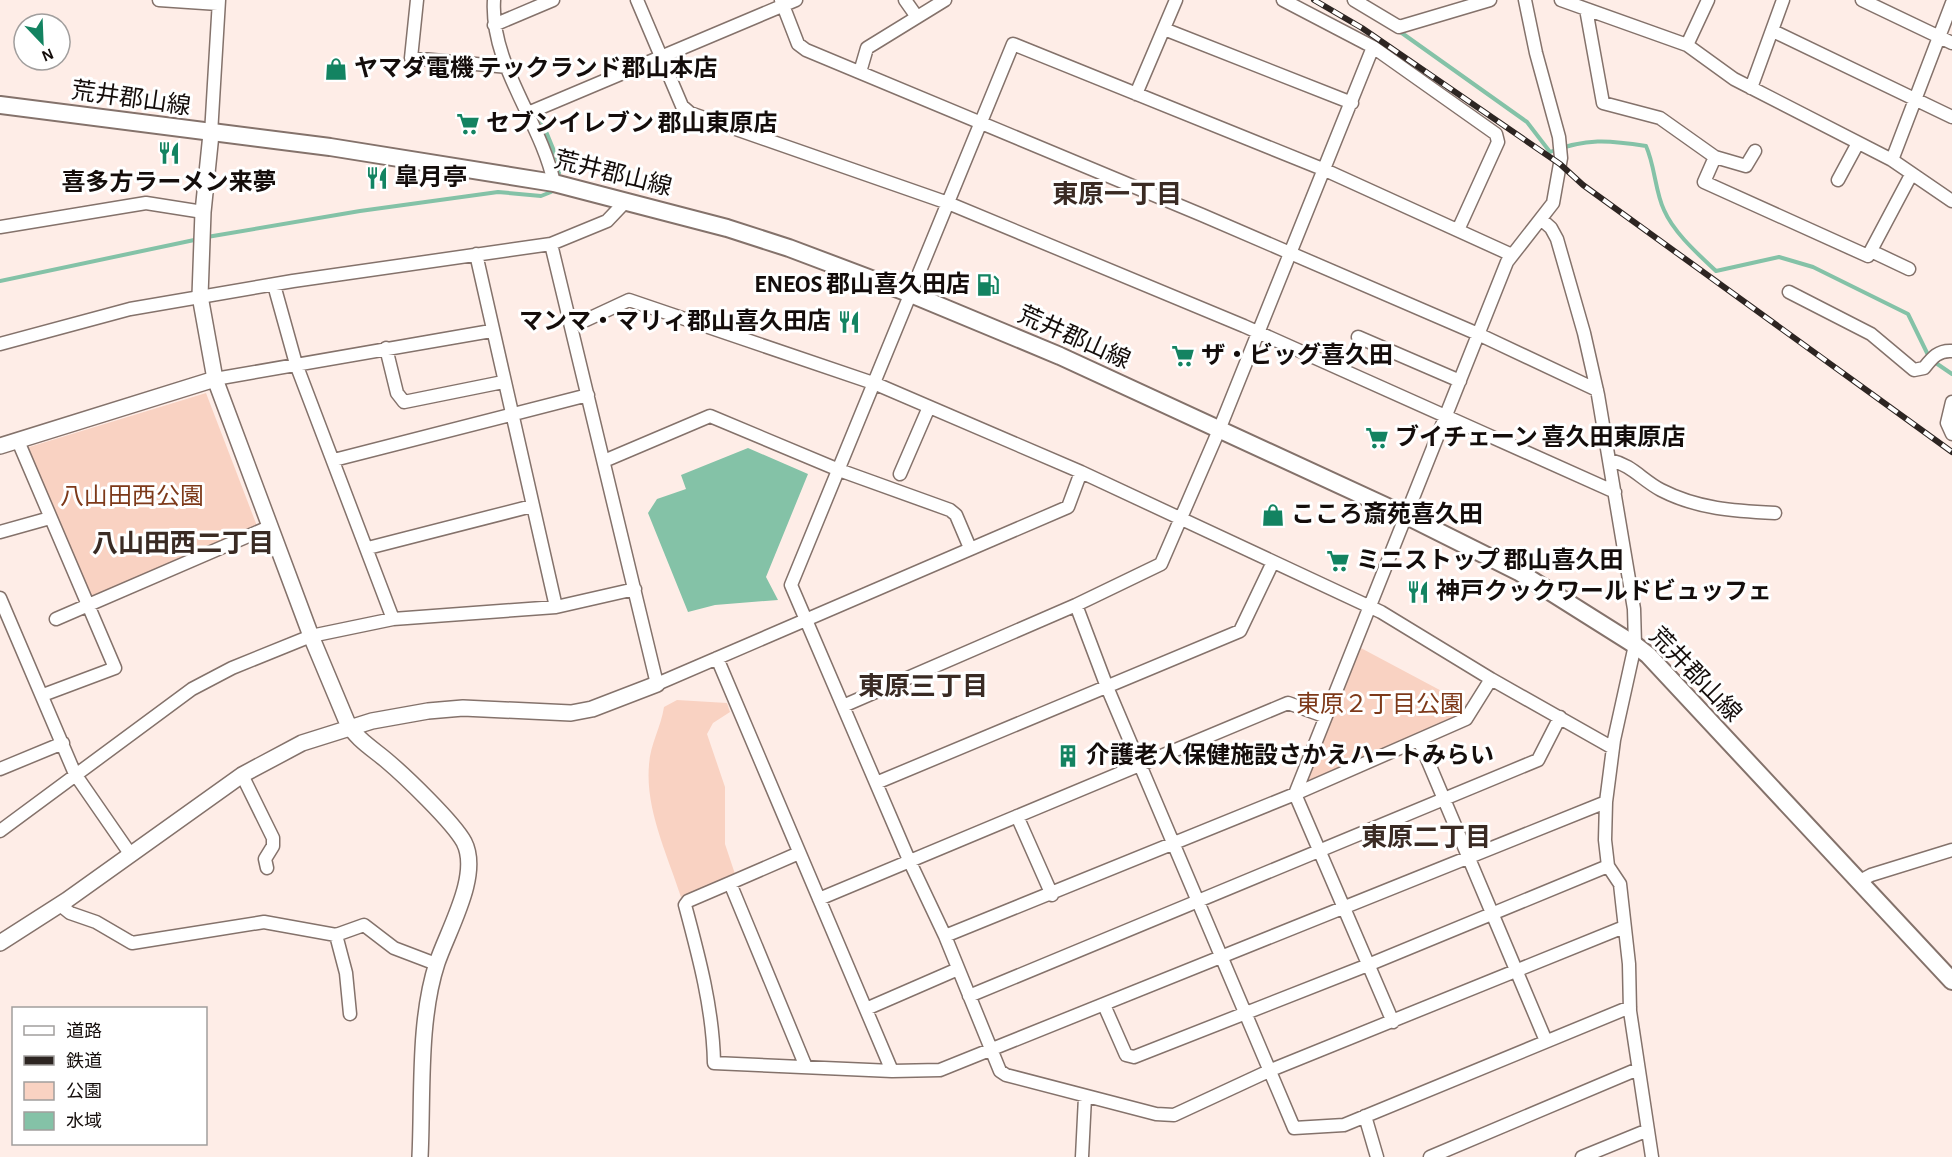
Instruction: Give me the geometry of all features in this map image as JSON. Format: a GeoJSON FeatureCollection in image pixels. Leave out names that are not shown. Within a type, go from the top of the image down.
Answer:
{"type":"FeatureCollection","features":[{"type":"Feature","properties":{"kind":"main road","name":"荒井郡山線"},"geometry":{"type":"LineString","coordinates":[[0,105],[211,134],[330,147],[554,183],[727,228],[911,294],[1060,356],[1405,515],[1519,572],[1635,645],[1648,655],[1952,981]]}},
{"type":"Feature","properties":{"kind":"street"},"geometry":{"type":"LineString","coordinates":[[159,0],[219,2],[211,134],[203,212],[200,296],[215,379],[311,636],[350,728],[394,766],[452,827],[468,850],[469,875],[436,964],[426,1022],[420,1157]]}},
{"type":"Feature","properties":{"kind":"street"},"geometry":{"type":"LineString","coordinates":[[417,0],[411,58],[508,67]]}},
{"type":"Feature","properties":{"kind":"street"},"geometry":{"type":"LineString","coordinates":[[494,0],[494,25],[508,67],[549,162],[554,183]]}},
{"type":"Feature","properties":{"kind":"street"},"geometry":{"type":"LineString","coordinates":[[494,25],[553,0]]}},
{"type":"Feature","properties":{"kind":"street"},"geometry":{"type":"LineString","coordinates":[[637,0],[686,111],[948,203],[1256,332],[1615,492]]}},
{"type":"Feature","properties":{"kind":"street"},"geometry":{"type":"LineString","coordinates":[[528,113],[782,3],[796,0]]}},
{"type":"Feature","properties":{"kind":"street"},"geometry":{"type":"LineString","coordinates":[[905,0],[917,17]]}},
{"type":"Feature","properties":{"kind":"street"},"geometry":{"type":"LineString","coordinates":[[860,72],[867,48],[945,0]]}},
{"type":"Feature","properties":{"kind":"street"},"geometry":{"type":"LineString","coordinates":[[1136,94],[1176,0]]}},
{"type":"Feature","properties":{"kind":"street"},"geometry":{"type":"LineString","coordinates":[[1283,0],[1373,47],[1496,135],[1498,142],[1458,230]]}},
{"type":"Feature","properties":{"kind":"street"},"geometry":{"type":"LineString","coordinates":[[1354,0],[1399,27],[1490,0]]}},
{"type":"Feature","properties":{"kind":"street"},"geometry":{"type":"LineString","coordinates":[[1393,1022],[1295,794],[1368,606],[1512,255],[1542,220],[1555,195],[1561,146],[1525,0]]}},
{"type":"Feature","properties":{"kind":"street"},"geometry":{"type":"LineString","coordinates":[[1561,0],[1687,45],[1751,88],[1892,160],[1952,201]]}},
{"type":"Feature","properties":{"kind":"street"},"geometry":{"type":"LineString","coordinates":[[1687,45],[1708,0]]}},
{"type":"Feature","properties":{"kind":"street"},"geometry":{"type":"LineString","coordinates":[[1751,88],[1783,0]]}},
{"type":"Feature","properties":{"kind":"street"},"geometry":{"type":"LineString","coordinates":[[1862,0],[1952,44]]}},
{"type":"Feature","properties":{"kind":"street"},"geometry":{"type":"LineString","coordinates":[[782,3],[802,48],[1478,334],[1597,390]]}},
{"type":"Feature","properties":{"kind":"street"},"geometry":{"type":"LineString","coordinates":[[1892,160],[1952,3]]}},
{"type":"Feature","properties":{"kind":"street"},"geometry":{"type":"LineString","coordinates":[[1586,9],[1603,103],[1660,118],[1715,157],[1746,166],[1755,151]]}},
{"type":"Feature","properties":{"kind":"street"},"geometry":{"type":"LineString","coordinates":[[1164,29],[1352,103]]}},
{"type":"Feature","properties":{"kind":"street"},"geometry":{"type":"LineString","coordinates":[[1773,31],[1952,117]]}},
{"type":"Feature","properties":{"kind":"street"},"geometry":{"type":"LineString","coordinates":[[1512,255],[1325,170],[1013,44],[876,384],[791,585],[909,860],[945,936],[1000,1071],[1006,1075],[1156,1114],[1174,1115],[1271,1070],[1624,927]]}},
{"type":"Feature","properties":{"kind":"street"},"geometry":{"type":"LineString","coordinates":[[843,706],[1158,567],[1181,520],[1219,430],[1256,332],[1325,170],[1373,47]]}},
{"type":"Feature","properties":{"kind":"street"},"geometry":{"type":"LineString","coordinates":[[1838,180],[1858,143]]}},
{"type":"Feature","properties":{"kind":"street"},"geometry":{"type":"LineString","coordinates":[[1715,157],[1704,182],[1868,256],[1911,175]]}},
{"type":"Feature","properties":{"kind":"street"},"geometry":{"type":"LineString","coordinates":[[0,344],[130,309],[200,296],[551,244],[607,221],[626,201]]}},
{"type":"Feature","properties":{"kind":"street"},"geometry":{"type":"LineString","coordinates":[[0,227],[146,203],[203,212]]}},
{"type":"Feature","properties":{"kind":"street"},"geometry":{"type":"LineString","coordinates":[[1542,220],[1551,228],[1562,253],[1597,390],[1634,609],[1635,645],[1613,748],[1606,802],[1605,840],[1608,866],[1620,884],[1630,1007],[1652,1157]]}},
{"type":"Feature","properties":{"kind":"street"},"geometry":{"type":"LineString","coordinates":[[551,244],[657,684]]}},
{"type":"Feature","properties":{"kind":"street"},"geometry":{"type":"LineString","coordinates":[[1871,251],[1909,269]]}},
{"type":"Feature","properties":{"kind":"street"},"geometry":{"type":"LineString","coordinates":[[476,254],[491,331],[556,607]]}},
{"type":"Feature","properties":{"kind":"street"},"geometry":{"type":"LineString","coordinates":[[274,285],[296,364],[368,548],[393,619]]}},
{"type":"Feature","properties":{"kind":"street"},"geometry":{"type":"LineString","coordinates":[[1789,292],[1871,334],[1914,370],[1924,368],[1932,357],[1941,352],[1952,351]]}},
{"type":"Feature","properties":{"kind":"street"},"geometry":{"type":"LineString","coordinates":[[571,327],[629,300],[876,384],[1081,472],[1368,606],[1613,748]]}},
{"type":"Feature","properties":{"kind":"street"},"geometry":{"type":"LineString","coordinates":[[0,446],[215,379],[491,331]]}},
{"type":"Feature","properties":{"kind":"street"},"geometry":{"type":"LineString","coordinates":[[1358,337],[1460,381]]}},
{"type":"Feature","properties":{"kind":"street"},"geometry":{"type":"LineString","coordinates":[[386,348],[396,393],[404,402],[503,381]]}},
{"type":"Feature","properties":{"kind":"street"},"geometry":{"type":"LineString","coordinates":[[334,460],[588,395]]}},
{"type":"Feature","properties":{"kind":"street"},"geometry":{"type":"LineString","coordinates":[[900,474],[929,407]]}},
{"type":"Feature","properties":{"kind":"street"},"geometry":{"type":"LineString","coordinates":[[1951,407],[1947,423],[1952,434]]}},
{"type":"Feature","properties":{"kind":"street"},"geometry":{"type":"LineString","coordinates":[[604,461],[710,416],[839,471],[950,510],[958,520],[970,548]]}},
{"type":"Feature","properties":{"kind":"street"},"geometry":{"type":"LineString","coordinates":[[18,441],[115,668],[44,695]]}},
{"type":"Feature","properties":{"kind":"street"},"geometry":{"type":"LineString","coordinates":[[1610,460],[1624,463],[1661,490],[1697,505],[1726,511],[1775,513]]}},
{"type":"Feature","properties":{"kind":"street"},"geometry":{"type":"LineString","coordinates":[[0,943],[60,905],[242,775],[302,743],[406,714],[463,708],[571,713],[599,706],[657,684],[1068,507],[1081,472]]}},
{"type":"Feature","properties":{"kind":"street"},"geometry":{"type":"LineString","coordinates":[[368,548],[532,506]]}},
{"type":"Feature","properties":{"kind":"street"},"geometry":{"type":"LineString","coordinates":[[0,532],[50,518]]}},
{"type":"Feature","properties":{"kind":"street"},"geometry":{"type":"LineString","coordinates":[[56,619],[270,527]]}},
{"type":"Feature","properties":{"kind":"street"},"geometry":{"type":"LineString","coordinates":[[876,783],[1240,631],[1273,562]]}},
{"type":"Feature","properties":{"kind":"street"},"geometry":{"type":"LineString","coordinates":[[0,831],[33,809],[75,774],[192,689],[232,668],[311,636],[393,619],[556,607],[635,589]]}},
{"type":"Feature","properties":{"kind":"street"},"geometry":{"type":"LineString","coordinates":[[0,598],[44,695],[75,774],[131,855]]}},
{"type":"Feature","properties":{"kind":"street"},"geometry":{"type":"LineString","coordinates":[[1076,605],[1107,687],[1294,1128],[1344,1125],[1630,1007]]}},
{"type":"Feature","properties":{"kind":"street"},"geometry":{"type":"LineString","coordinates":[[717,658],[892,1071]]}},
{"type":"Feature","properties":{"kind":"street"},"geometry":{"type":"LineString","coordinates":[[945,936],[1052,895],[1295,794],[1466,719],[1491,679]]}},
{"type":"Feature","properties":{"kind":"street"},"geometry":{"type":"LineString","coordinates":[[819,899],[1288,703],[1324,716]]}},
{"type":"Feature","properties":{"kind":"street"},"geometry":{"type":"LineString","coordinates":[[969,996],[1538,760],[1560,717]]}},
{"type":"Feature","properties":{"kind":"street"},"geometry":{"type":"LineString","coordinates":[[1419,740],[1546,1041]]}},
{"type":"Feature","properties":{"kind":"street"},"geometry":{"type":"LineString","coordinates":[[0,769],[63,743]]}},
{"type":"Feature","properties":{"kind":"street"},"geometry":{"type":"LineString","coordinates":[[242,775],[273,838],[273,846],[265,859],[267,868]]}},
{"type":"Feature","properties":{"kind":"street"},"geometry":{"type":"LineString","coordinates":[[800,853],[688,901],[685,905],[698,947],[707,996],[714,1063],[892,1071],[948,1069],[1468,856],[1606,802]]}},
{"type":"Feature","properties":{"kind":"street"},"geometry":{"type":"LineString","coordinates":[[1017,816],[1052,895]]}},
{"type":"Feature","properties":{"kind":"street"},"geometry":{"type":"LineString","coordinates":[[1858,882],[1871,875],[1952,850]]}},
{"type":"Feature","properties":{"kind":"street"},"geometry":{"type":"LineString","coordinates":[[1104,1005],[1126,1055],[1131,1058],[1368,965],[1608,866]]}},
{"type":"Feature","properties":{"kind":"street"},"geometry":{"type":"LineString","coordinates":[[730,883],[806,1067]]}},
{"type":"Feature","properties":{"kind":"street"},"geometry":{"type":"LineString","coordinates":[[60,905],[70,913],[96,921],[132,943],[269,921],[336,935],[368,926],[394,948],[436,964]]}},
{"type":"Feature","properties":{"kind":"street"},"geometry":{"type":"LineString","coordinates":[[336,935],[346,973],[350,1014]]}},
{"type":"Feature","properties":{"kind":"street"},"geometry":{"type":"LineString","coordinates":[[866,1010],[958,969]]}},
{"type":"Feature","properties":{"kind":"street"},"geometry":{"type":"LineString","coordinates":[[1430,1157],[1638,1069]]}},
{"type":"Feature","properties":{"kind":"street"},"geometry":{"type":"LineString","coordinates":[[1082,1157],[1085,1097]]}},
{"type":"Feature","properties":{"kind":"street"},"geometry":{"type":"LineString","coordinates":[[1365,1116],[1377,1157]]}},
{"type":"Feature","properties":{"kind":"street"},"geometry":{"type":"LineString","coordinates":[[1582,1157],[1648,1130]]}},
{"type":"Feature","properties":{"kind":"green space","name":"八山田西公園"},"geometry":{"type":"Polygon","coordinates":[[[206,393],[257,526],[91,599],[26,448],[206,393]]]}},
{"type":"Feature","properties":{"kind":"green space","name":"東原２丁目公園"},"geometry":{"type":"Polygon","coordinates":[[[1359,647],[1466,704],[1460,715],[1306,782],[1359,647]]]}},
{"type":"Feature","properties":{"kind":"green space"},"geometry":{"type":"Polygon","coordinates":[[[677,700],[727,703],[730,712],[713,723],[707,734],[725,787],[725,844],[735,874],[681,897],[654,815],[649,782],[653,743],[664,707],[677,700]]]}},
{"type":"Feature","properties":{"kind":"water"},"geometry":{"type":"Polygon","coordinates":[[[748,448],[808,474],[766,577],[778,600],[715,605],[688,612],[648,513],[657,499],[686,489],[681,475],[748,448]]]}},
{"type":"Feature","properties":{"kind":"waterway"},"geometry":{"type":"LineString","coordinates":[[1399,31],[1527,122],[1550,152],[1586,142],[1620,142],[1646,146],[1661,203],[1668,219],[1687,243],[1716,271],[1779,257],[1813,267],[1908,314],[1930,359],[1952,374]]}},
{"type":"Feature","properties":{"kind":"waterway"},"geometry":{"type":"LineString","coordinates":[[538,112],[561,168],[556,180]]}},
{"type":"Feature","properties":{"kind":"waterway"},"geometry":{"type":"LineString","coordinates":[[207,237],[360,211],[498,192],[541,196],[551,192],[554,187]]}},
{"type":"Feature","properties":{"kind":"waterway"},"geometry":{"type":"LineString","coordinates":[[0,281],[199,239]]}},
{"type":"Feature","properties":{"kind":"railway"},"geometry":{"type":"LineString","coordinates":[[1314,0],[1362,28],[1560,164],[1583,185],[1952,452]]}},
{"type":"Feature","properties":{"kind":"place","name":"ヤマダ電機 テックランド郡山本店"},"geometry":{"type":"Point","coordinates":[336,69]}},
{"type":"Feature","properties":{"kind":"place","name":"セブンイレブン 郡山東原店"},"geometry":{"type":"Point","coordinates":[468,124]}},
{"type":"Feature","properties":{"kind":"place","name":"喜多方ラーメン来夢"},"geometry":{"type":"Point","coordinates":[169,153]}},
{"type":"Feature","properties":{"kind":"place","name":"皐月亭"},"geometry":{"type":"Point","coordinates":[377,178]}},
{"type":"Feature","properties":{"kind":"place","name":"ENEOS 郡山喜久田店"},"geometry":{"type":"Point","coordinates":[988,285]}},
{"type":"Feature","properties":{"kind":"place","name":"マンマ・マリィ郡山喜久田店"},"geometry":{"type":"Point","coordinates":[849,322]}},
{"type":"Feature","properties":{"kind":"place","name":"ザ・ビッグ喜久田"},"geometry":{"type":"Point","coordinates":[1183,356]}},
{"type":"Feature","properties":{"kind":"place","name":"ブイチェーン 喜久田東原店"},"geometry":{"type":"Point","coordinates":[1377,438]}},
{"type":"Feature","properties":{"kind":"place","name":"こころ斎苑喜久田"},"geometry":{"type":"Point","coordinates":[1273,515]}},
{"type":"Feature","properties":{"kind":"place","name":"ミニストップ 郡山喜久田"},"geometry":{"type":"Point","coordinates":[1338,561]}},
{"type":"Feature","properties":{"kind":"place","name":"神戸クックワールドビュッフェ"},"geometry":{"type":"Point","coordinates":[1418,592]}},
{"type":"Feature","properties":{"kind":"place","name":"介護老人保健施設さかえハートみらい"},"geometry":{"type":"Point","coordinates":[1068,756]}},
{"type":"Feature","properties":{"kind":"district","name":"東原一丁目"},"geometry":{"type":"Point","coordinates":[1117,195]}},
{"type":"Feature","properties":{"kind":"district","name":"八山田西二丁目"},"geometry":{"type":"Point","coordinates":[183,544]}},
{"type":"Feature","properties":{"kind":"district","name":"東原三丁目"},"geometry":{"type":"Point","coordinates":[923,687]}},
{"type":"Feature","properties":{"kind":"district","name":"東原二丁目"},"geometry":{"type":"Point","coordinates":[1426,838]}}]}
